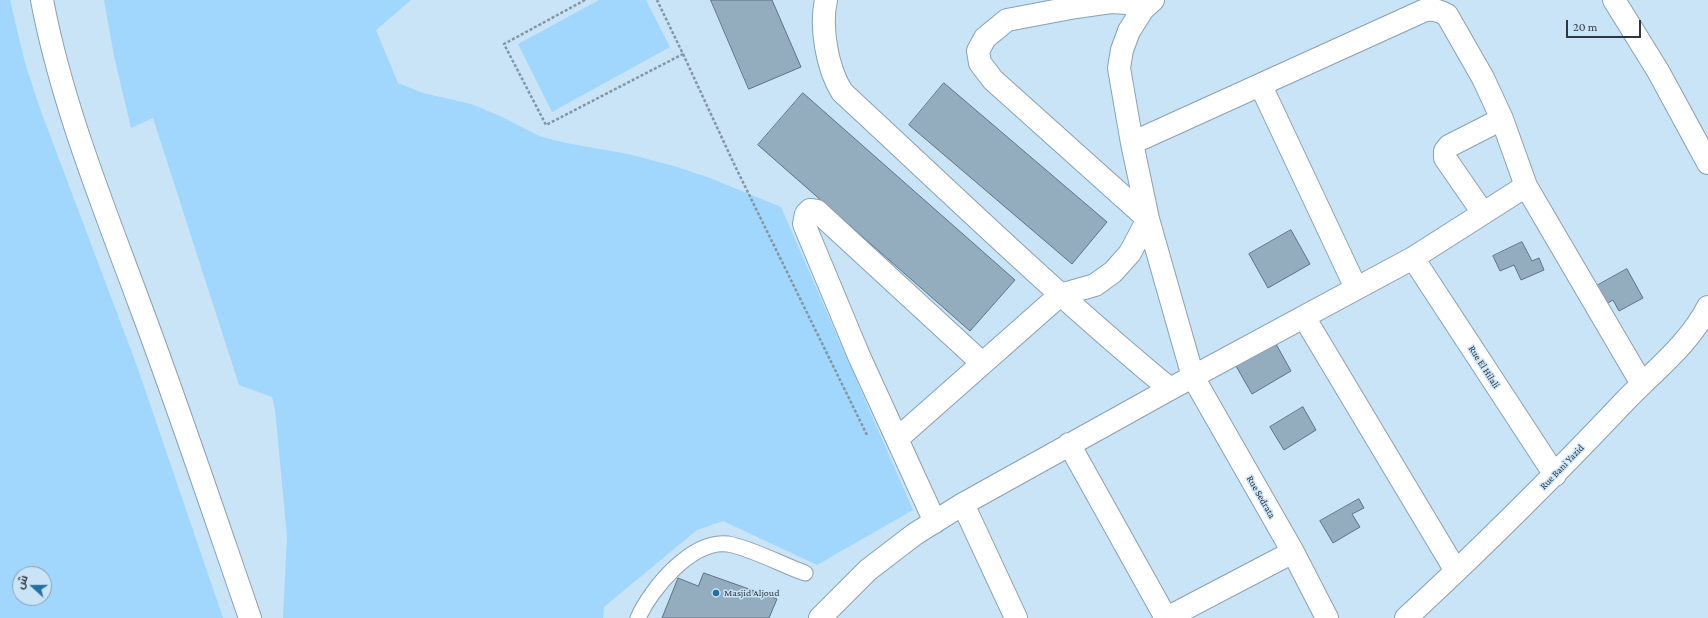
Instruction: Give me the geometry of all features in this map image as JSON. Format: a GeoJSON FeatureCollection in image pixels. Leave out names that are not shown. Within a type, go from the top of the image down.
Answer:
{"type":"FeatureCollection","features":[{"type":"Feature","properties":{"kind":"street"},"geometry":{"type":"LineString","coordinates":[[42,0],[57,65],[73,119],[172,390],[250,618]]}},
{"type":"Feature","properties":{"kind":"street"},"geometry":{"type":"LineString","coordinates":[[826,0],[823,14],[829,62],[835,80],[842,92],[1060,295],[1170,389]]}},
{"type":"Feature","properties":{"kind":"street"},"geometry":{"type":"LineString","coordinates":[[1614,0],[1658,72],[1708,162]]}},
{"type":"Feature","properties":{"kind":"street"},"geometry":{"type":"LineString","coordinates":[[897,439],[1060,295],[1096,285],[1113,272],[1130,253],[1148,219],[993,80],[980,63],[978,51],[986,38],[1007,20],[1111,2],[1148,4]]}},
{"type":"Feature","properties":{"kind":"street","name":"Rue Sedrata"},"geometry":{"type":"LineString","coordinates":[[1148,4],[1129,31],[1122,50],[1119,68],[1132,143],[1148,219],[1193,377],[1293,552],[1327,618]]}},
{"type":"Feature","properties":{"kind":"street"},"geometry":{"type":"LineString","coordinates":[[1132,143],[1261,86],[1423,11],[1434,10],[1447,15],[1483,78],[1502,119],[1526,186],[1642,384]]}},
{"type":"Feature","properties":{"kind":"street"},"geometry":{"type":"LineString","coordinates":[[1261,86],[1356,288]]}},
{"type":"Feature","properties":{"kind":"street"},"geometry":{"type":"LineString","coordinates":[[1483,213],[1445,158],[1445,151],[1449,146],[1502,119]]}},
{"type":"Feature","properties":{"kind":"street"},"geometry":{"type":"LineString","coordinates":[[820,618],[868,570],[915,534],[963,504],[1170,389],[1413,258],[1526,186]]}},
{"type":"Feature","properties":{"kind":"street"},"geometry":{"type":"LineString","coordinates":[[935,522],[859,356],[804,224],[806,214],[810,210],[817,211],[982,363]]}},
{"type":"Feature","properties":{"kind":"street","name":"Rue El Hilali"},"geometry":{"type":"LineString","coordinates":[[1413,258],[1555,475]]}},
{"type":"Feature","properties":{"kind":"street","name":"Rue Bani Yazid"},"geometry":{"type":"LineString","coordinates":[[1406,618],[1555,475],[1683,343],[1703,317],[1708,307]]}},
{"type":"Feature","properties":{"kind":"street"},"geometry":{"type":"LineString","coordinates":[[1304,317],[1456,571]]}},
{"type":"Feature","properties":{"kind":"street"},"geometry":{"type":"LineString","coordinates":[[1070,444],[1167,618],[1293,552]]}},
{"type":"Feature","properties":{"kind":"street"},"geometry":{"type":"LineString","coordinates":[[963,504],[1016,618]]}},
{"type":"Feature","properties":{"kind":"lane"},"geometry":{"type":"LineString","coordinates":[[638,618],[641,610],[664,578],[692,554],[712,545],[727,544],[741,548],[805,573]]}},
{"type":"Feature","properties":{"kind":"path"},"geometry":{"type":"LineString","coordinates":[[585,0],[504,44],[546,125],[683,54]]}},
{"type":"Feature","properties":{"kind":"path"},"geometry":{"type":"LineString","coordinates":[[657,0],[735,166],[870,442]]}},
{"type":"Feature","properties":{"kind":"shaded area"},"geometry":{"type":"Polygon","coordinates":[[[0,0],[10,0],[25,63],[39,106],[137,366],[223,618],[0,618],[0,0]]]}},
{"type":"Feature","properties":{"kind":"shaded area"},"geometry":{"type":"Polygon","coordinates":[[[104,0],[411,0],[376,30],[398,83],[423,93],[471,104],[500,116],[539,136],[566,143],[628,154],[674,166],[710,178],[781,207],[913,510],[817,565],[723,521],[697,530],[604,607],[603,618],[283,618],[287,537],[275,409],[272,397],[239,385],[153,118],[131,128],[114,56],[104,0]]]}},
{"type":"Feature","properties":{"kind":"shaded area"},"geometry":{"type":"Polygon","coordinates":[[[599,0],[646,0],[670,47],[552,112],[518,44],[599,0]]]}},
{"type":"Feature","properties":{"kind":"building"},"geometry":{"type":"Polygon","coordinates":[[[711,0],[772,0],[801,67],[749,89],[711,0]]]}},
{"type":"Feature","properties":{"kind":"building"},"geometry":{"type":"Polygon","coordinates":[[[944,83],[1107,222],[1072,264],[909,125],[944,83]]]}},
{"type":"Feature","properties":{"kind":"building"},"geometry":{"type":"Polygon","coordinates":[[[803,93],[1015,280],[970,331],[758,145],[803,93]]]}},
{"type":"Feature","properties":{"kind":"building"},"geometry":{"type":"Polygon","coordinates":[[[1291,230],[1310,264],[1268,288],[1249,254],[1291,230]]]}},
{"type":"Feature","properties":{"kind":"building"},"geometry":{"type":"Polygon","coordinates":[[[1522,242],[1532,261],[1539,258],[1544,270],[1521,280],[1514,265],[1500,271],[1493,256],[1522,242]]]}},
{"type":"Feature","properties":{"kind":"building"},"geometry":{"type":"Polygon","coordinates":[[[1627,269],[1643,298],[1619,311],[1613,300],[1601,307],[1591,289],[1627,269]]]}},
{"type":"Feature","properties":{"kind":"building"},"geometry":{"type":"Polygon","coordinates":[[[1276,344],[1291,371],[1252,394],[1236,366],[1276,344]]]}},
{"type":"Feature","properties":{"kind":"building"},"geometry":{"type":"Polygon","coordinates":[[[1303,407],[1316,430],[1284,450],[1270,427],[1303,407]]]}},
{"type":"Feature","properties":{"kind":"building"},"geometry":{"type":"Polygon","coordinates":[[[1359,499],[1364,508],[1352,514],[1360,527],[1333,543],[1320,521],[1359,499]]]}},
{"type":"Feature","properties":{"kind":"building","name":"Masjid Aljoud"},"geometry":{"type":"Polygon","coordinates":[[[704,573],[777,599],[769,618],[662,618],[678,578],[698,586],[704,573]]]}},
{"type":"Feature","properties":{"kind":"place","name":"Masjid Aljoud"},"geometry":{"type":"Point","coordinates":[716,593]}}]}
